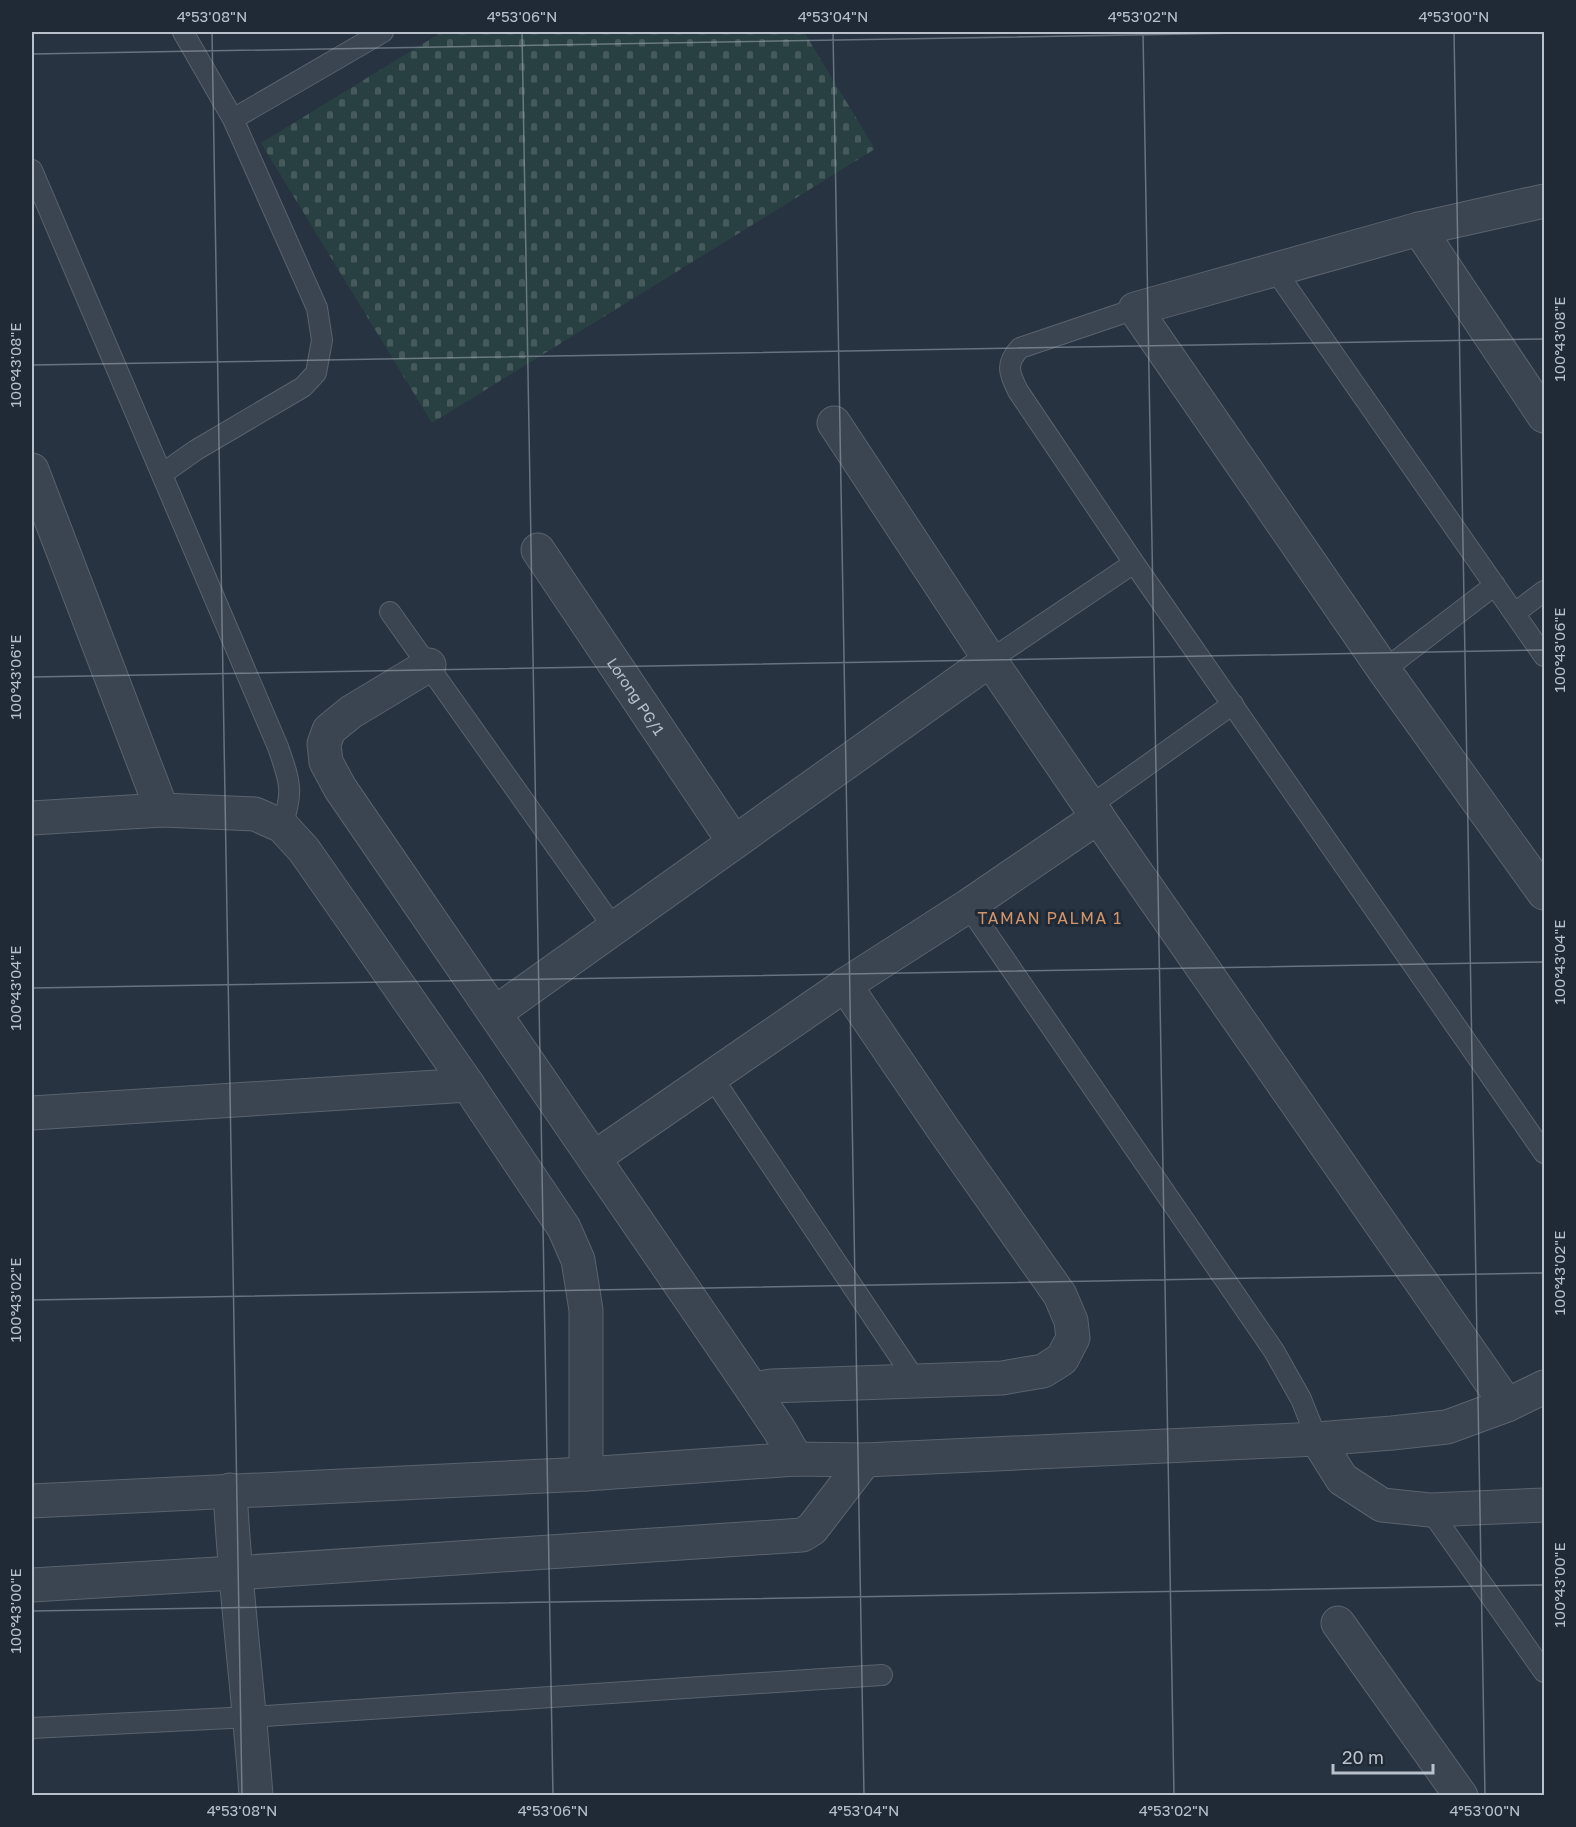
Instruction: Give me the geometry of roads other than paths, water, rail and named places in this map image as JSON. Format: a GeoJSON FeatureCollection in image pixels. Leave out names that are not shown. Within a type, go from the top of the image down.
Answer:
{"type":"FeatureCollection","features":[{"type":"Feature","properties":{"kind":"street"},"geometry":{"type":"LineString","coordinates":[[1545,201],[1419,229],[1135,309],[1384,670],[1545,893]]}},
{"type":"Feature","properties":{"kind":"street"},"geometry":{"type":"LineString","coordinates":[[1419,229],[1545,416]]}},
{"type":"Feature","properties":{"kind":"street"},"geometry":{"type":"LineString","coordinates":[[834,423],[990,660],[1094,812],[1507,1405]]}},
{"type":"Feature","properties":{"kind":"street"},"geometry":{"type":"LineString","coordinates":[[32,470],[162,810]]}},
{"type":"Feature","properties":{"kind":"street","name":"Lorong PG/1"},"geometry":{"type":"LineString","coordinates":[[538,550],[734,842]]}},
{"type":"Feature","properties":{"kind":"street"},"geometry":{"type":"LineString","coordinates":[[495,1013],[990,660]]}},
{"type":"Feature","properties":{"kind":"street"},"geometry":{"type":"LineString","coordinates":[[429,665],[351,712],[329,730],[324,744],[326,762],[340,788],[752,1389],[796,1459]]}},
{"type":"Feature","properties":{"kind":"street"},"geometry":{"type":"LineString","coordinates":[[32,818],[162,810],[255,814],[282,826],[304,850],[468,1085],[564,1228],[578,1260],[586,1310],[586,1474]]}},
{"type":"Feature","properties":{"kind":"street"},"geometry":{"type":"LineString","coordinates":[[594,1158],[845,985],[968,906],[1094,812]]}},
{"type":"Feature","properties":{"kind":"street"},"geometry":{"type":"LineString","coordinates":[[752,1389],[771,1386],[1002,1378],[1043,1371],[1062,1359],[1073,1338],[1071,1321],[1060,1295],[845,985]]}},
{"type":"Feature","properties":{"kind":"street"},"geometry":{"type":"LineString","coordinates":[[32,1113],[468,1085]]}},
{"type":"Feature","properties":{"kind":"street"},"geometry":{"type":"LineString","coordinates":[[32,1501],[586,1474],[796,1459],[865,1460],[1317,1439],[1447,1427],[1507,1405],[1545,1387]]}},
{"type":"Feature","properties":{"kind":"street"},"geometry":{"type":"LineString","coordinates":[[1317,1439],[1342,1479],[1382,1505],[1430,1510],[1545,1505]]}},
{"type":"Feature","properties":{"kind":"street"},"geometry":{"type":"LineString","coordinates":[[32,1585],[802,1535],[812,1528],[865,1460]]}},
{"type":"Feature","properties":{"kind":"street"},"geometry":{"type":"LineString","coordinates":[[230,1491],[234,1573],[256,1796]]}},
{"type":"Feature","properties":{"kind":"street"},"geometry":{"type":"LineString","coordinates":[[1338,1623],[1461,1796]]}},
{"type":"Feature","properties":{"kind":"lane"},"geometry":{"type":"LineString","coordinates":[[162,474],[196,450],[303,387],[316,372],[322,340],[317,308],[233,119],[183,32]]}},
{"type":"Feature","properties":{"kind":"lane"},"geometry":{"type":"LineString","coordinates":[[233,119],[382,32]]}},
{"type":"Feature","properties":{"kind":"lane"},"geometry":{"type":"LineString","coordinates":[[32,170],[278,747],[289,779],[290,801],[282,826]]}},
{"type":"Feature","properties":{"kind":"lane"},"geometry":{"type":"LineString","coordinates":[[1275,270],[1545,656]]}},
{"type":"Feature","properties":{"kind":"lane"},"geometry":{"type":"LineString","coordinates":[[1135,309],[1020,348],[1011,358],[1010,373],[1018,391],[1134,563],[1545,1153]]}},
{"type":"Feature","properties":{"kind":"lane"},"geometry":{"type":"LineString","coordinates":[[990,660],[1134,563]]}},
{"type":"Feature","properties":{"kind":"lane"},"geometry":{"type":"LineString","coordinates":[[1384,670],[1495,585]]}},
{"type":"Feature","properties":{"kind":"lane"},"geometry":{"type":"LineString","coordinates":[[1515,613],[1545,591]]}},
{"type":"Feature","properties":{"kind":"lane"},"geometry":{"type":"LineString","coordinates":[[390,612],[614,927]]}},
{"type":"Feature","properties":{"kind":"lane"},"geometry":{"type":"LineString","coordinates":[[1094,812],[1233,704]]}},
{"type":"Feature","properties":{"kind":"lane"},"geometry":{"type":"LineString","coordinates":[[968,906],[1274,1351],[1301,1400],[1317,1439]]}},
{"type":"Feature","properties":{"kind":"lane"},"geometry":{"type":"LineString","coordinates":[[711,1077],[916,1382]]}},
{"type":"Feature","properties":{"kind":"lane"},"geometry":{"type":"LineString","coordinates":[[1430,1510],[1545,1672]]}},
{"type":"Feature","properties":{"kind":"lane"},"geometry":{"type":"LineString","coordinates":[[32,1728],[250,1717],[882,1675]]}},
{"type":"Feature","properties":{"kind":"district","name":"TAMAN PALMA 1"},"geometry":{"type":"Point","coordinates":[1050,918]}}]}
